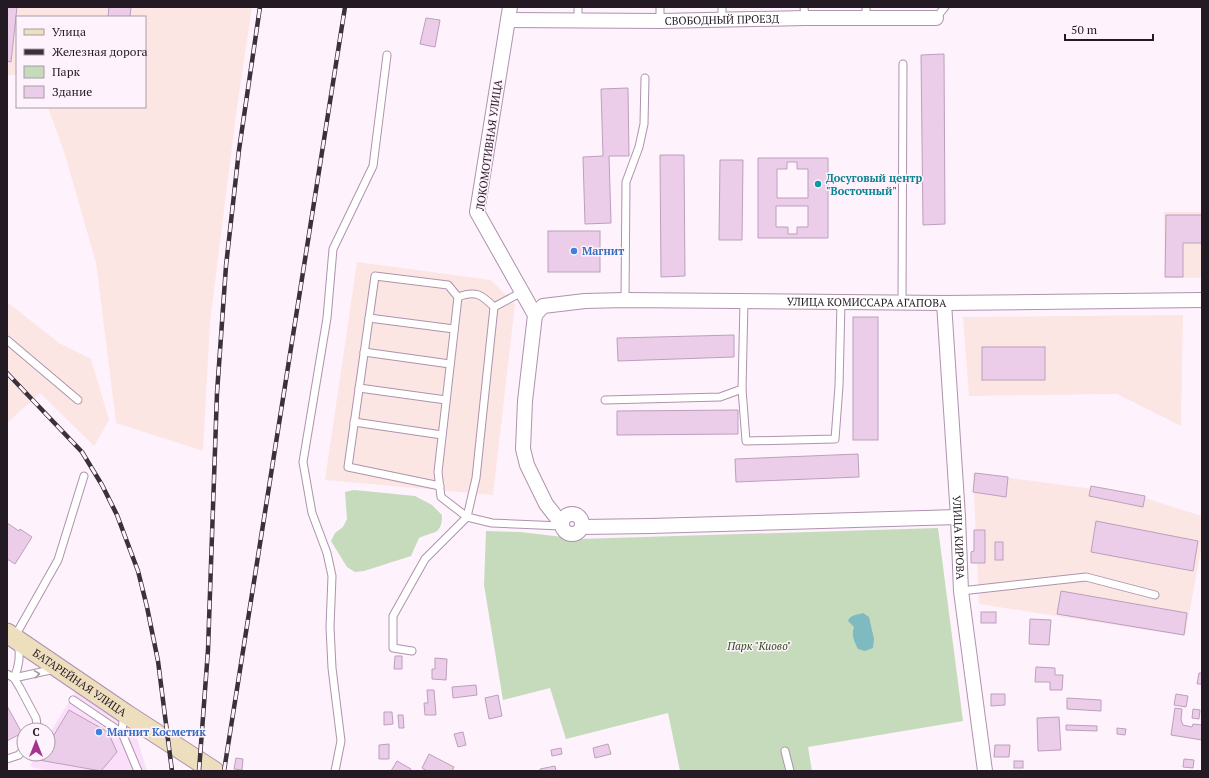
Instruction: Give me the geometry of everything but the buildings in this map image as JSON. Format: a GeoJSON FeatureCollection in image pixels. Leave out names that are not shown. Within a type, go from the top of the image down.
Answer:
{"type":"FeatureCollection","features":[{"type":"Feature","properties":{"kind":"main road","name":"БАТАРЕЙНАЯ УЛИЦА"},"geometry":{"type":"LineString","coordinates":[[13,637],[126,714],[214,771]]}},
{"type":"Feature","properties":{"kind":"street","name":"СВОБОДНЫЙ ПРОЕЗД"},"geometry":{"type":"LineString","coordinates":[[509,14],[940,12]]}},
{"type":"Feature","properties":{"kind":"street","name":"ЛОКОМОТИВНАЯ УЛИЦА"},"geometry":{"type":"LineString","coordinates":[[509,14],[477,212],[535,315]]}},
{"type":"Feature","properties":{"kind":"street","name":"УЛИЦА КОМИССАРА АГАПОВА"},"geometry":{"type":"LineString","coordinates":[[535,315],[543,306],[585,301],[625,300],[944,303],[1202,300]]}},
{"type":"Feature","properties":{"kind":"street","name":"УЛИЦА КИРОВА"},"geometry":{"type":"LineString","coordinates":[[944,303],[958,517],[961,591],[985,771]]}},
{"type":"Feature","properties":{"kind":"street"},"geometry":{"type":"LineString","coordinates":[[535,315],[525,401],[523,449],[528,465],[546,504],[562,523],[566,533],[570,535],[578,533],[582,527],[666,526],[958,517]]}},
{"type":"Feature","properties":{"kind":"lane"},"geometry":{"type":"LineString","coordinates":[[335,771],[341,741],[332,668],[330,627],[332,576],[327,553],[312,513],[303,462],[328,318],[333,249],[373,166],[387,55]]}},
{"type":"Feature","properties":{"kind":"lane"},"geometry":{"type":"LineString","coordinates":[[902,302],[903,64]]}},
{"type":"Feature","properties":{"kind":"lane"},"geometry":{"type":"LineString","coordinates":[[625,300],[626,182],[639,147],[644,124],[645,78]]}},
{"type":"Feature","properties":{"kind":"lane"},"geometry":{"type":"LineString","coordinates":[[440,486],[348,467],[375,276],[448,285],[458,297],[438,472],[440,486],[441,497],[467,517],[492,523],[562,523]]}},
{"type":"Feature","properties":{"kind":"lane"},"geometry":{"type":"LineString","coordinates":[[494,307],[522,292]]}},
{"type":"Feature","properties":{"kind":"lane"},"geometry":{"type":"LineString","coordinates":[[458,297],[467,294],[482,296],[494,307]]}},
{"type":"Feature","properties":{"kind":"lane"},"geometry":{"type":"LineString","coordinates":[[744,302],[742,389],[746,440],[835,439],[839,386],[841,302]]}},
{"type":"Feature","properties":{"kind":"lane"},"geometry":{"type":"LineString","coordinates":[[412,651],[393,648],[393,616],[425,559],[467,517],[476,478],[494,307]]}},
{"type":"Feature","properties":{"kind":"lane"},"geometry":{"type":"LineString","coordinates":[[369,318],[454,329]]}},
{"type":"Feature","properties":{"kind":"lane"},"geometry":{"type":"LineString","coordinates":[[7,340],[78,400]]}},
{"type":"Feature","properties":{"kind":"lane"},"geometry":{"type":"LineString","coordinates":[[364,352],[450,364]]}},
{"type":"Feature","properties":{"kind":"lane"},"geometry":{"type":"LineString","coordinates":[[359,388],[446,400]]}},
{"type":"Feature","properties":{"kind":"lane"},"geometry":{"type":"LineString","coordinates":[[605,400],[720,396],[742,389]]}},
{"type":"Feature","properties":{"kind":"lane"},"geometry":{"type":"LineString","coordinates":[[354,422],[442,435]]}},
{"type":"Feature","properties":{"kind":"lane"},"geometry":{"type":"LineString","coordinates":[[14,678],[18,670],[20,660],[13,637],[58,560],[84,476]]}},
{"type":"Feature","properties":{"kind":"lane"},"geometry":{"type":"LineString","coordinates":[[961,591],[1086,577],[1155,595]]}},
{"type":"Feature","properties":{"kind":"lane"},"geometry":{"type":"LineString","coordinates":[[14,678],[58,668]]}},
{"type":"Feature","properties":{"kind":"lane"},"geometry":{"type":"LineString","coordinates":[[7,674],[14,678],[36,718],[37,722]]}},
{"type":"Feature","properties":{"kind":"lane"},"geometry":{"type":"LineString","coordinates":[[73,700],[122,733]]}},
{"type":"Feature","properties":{"kind":"lane"},"geometry":{"type":"LineString","coordinates":[[126,714],[123,720],[122,733],[138,771]]}},
{"type":"Feature","properties":{"kind":"lane"},"geometry":{"type":"LineString","coordinates":[[785,751],[790,771]]}},
{"type":"Feature","properties":{"kind":"shaded area"},"geometry":{"type":"Polygon","coordinates":[[[7,7],[252,7],[236,115],[210,322],[203,451],[116,423],[96,263],[65,155],[48,108],[146,108],[146,16],[16,16],[16,75],[7,75],[7,7]]]}},
{"type":"Feature","properties":{"kind":"shaded area"},"geometry":{"type":"Polygon","coordinates":[[[1164,212],[1202,212],[1202,278],[1165,278],[1164,212]]]}},
{"type":"Feature","properties":{"kind":"shaded area"},"geometry":{"type":"Polygon","coordinates":[[[357,262],[491,280],[515,304],[493,495],[325,480],[357,262]]]}},
{"type":"Feature","properties":{"kind":"shaded area"},"geometry":{"type":"Polygon","coordinates":[[[7,302],[59,343],[91,359],[109,420],[94,446],[40,393],[7,423],[7,302]]]}},
{"type":"Feature","properties":{"kind":"shaded area"},"geometry":{"type":"Polygon","coordinates":[[[1183,315],[1181,426],[1117,394],[969,396],[963,317],[1183,315]]]}},
{"type":"Feature","properties":{"kind":"shaded area"},"geometry":{"type":"Polygon","coordinates":[[[973,473],[1132,494],[1202,516],[1202,544],[1185,636],[979,604],[973,473]]]}},
{"type":"Feature","properties":{"kind":"shaded area"},"geometry":{"type":"Polygon","coordinates":[[[75,692],[141,732],[137,738],[147,771],[52,771],[30,766],[32,762],[56,762],[56,723],[75,692]]]}},
{"type":"Feature","properties":{"kind":"green space"},"geometry":{"type":"Polygon","coordinates":[[[354,490],[415,496],[432,505],[442,515],[441,526],[436,531],[419,538],[411,556],[364,571],[355,572],[347,567],[331,541],[335,533],[343,527],[347,519],[345,492],[354,490]]]}},
{"type":"Feature","properties":{"kind":"green space","name":"Парк \"Киово\""},"geometry":{"type":"Polygon","coordinates":[[[938,528],[963,721],[808,747],[812,771],[680,771],[668,713],[566,739],[550,688],[503,700],[484,585],[486,531],[520,532],[580,539],[938,528]]]}},
{"type":"Feature","properties":{"kind":"water"},"geometry":{"type":"Polygon","coordinates":[[[863,613],[869,617],[874,639],[873,648],[865,651],[858,649],[854,641],[854,627],[848,621],[852,616],[863,613]]]}},
{"type":"Feature","properties":{"kind":"railway"},"geometry":{"type":"LineString","coordinates":[[199,771],[208,650],[217,393],[226,266],[239,150],[260,7]]}},
{"type":"Feature","properties":{"kind":"railway"},"geometry":{"type":"LineString","coordinates":[[224,771],[345,7]]}},
{"type":"Feature","properties":{"kind":"railway"},"geometry":{"type":"LineString","coordinates":[[7,373],[82,452],[102,485],[117,515],[138,571],[147,607],[158,661],[172,771]]}},
{"type":"Feature","properties":{"kind":"place","name":"Досуговый центр \"Восточный\""},"geometry":{"type":"Point","coordinates":[818,184]}},
{"type":"Feature","properties":{"kind":"place","name":"Магнит"},"geometry":{"type":"Point","coordinates":[574,251]}},
{"type":"Feature","properties":{"kind":"place","name":"Магнит Косметик"},"geometry":{"type":"Point","coordinates":[99,732]}}]}
